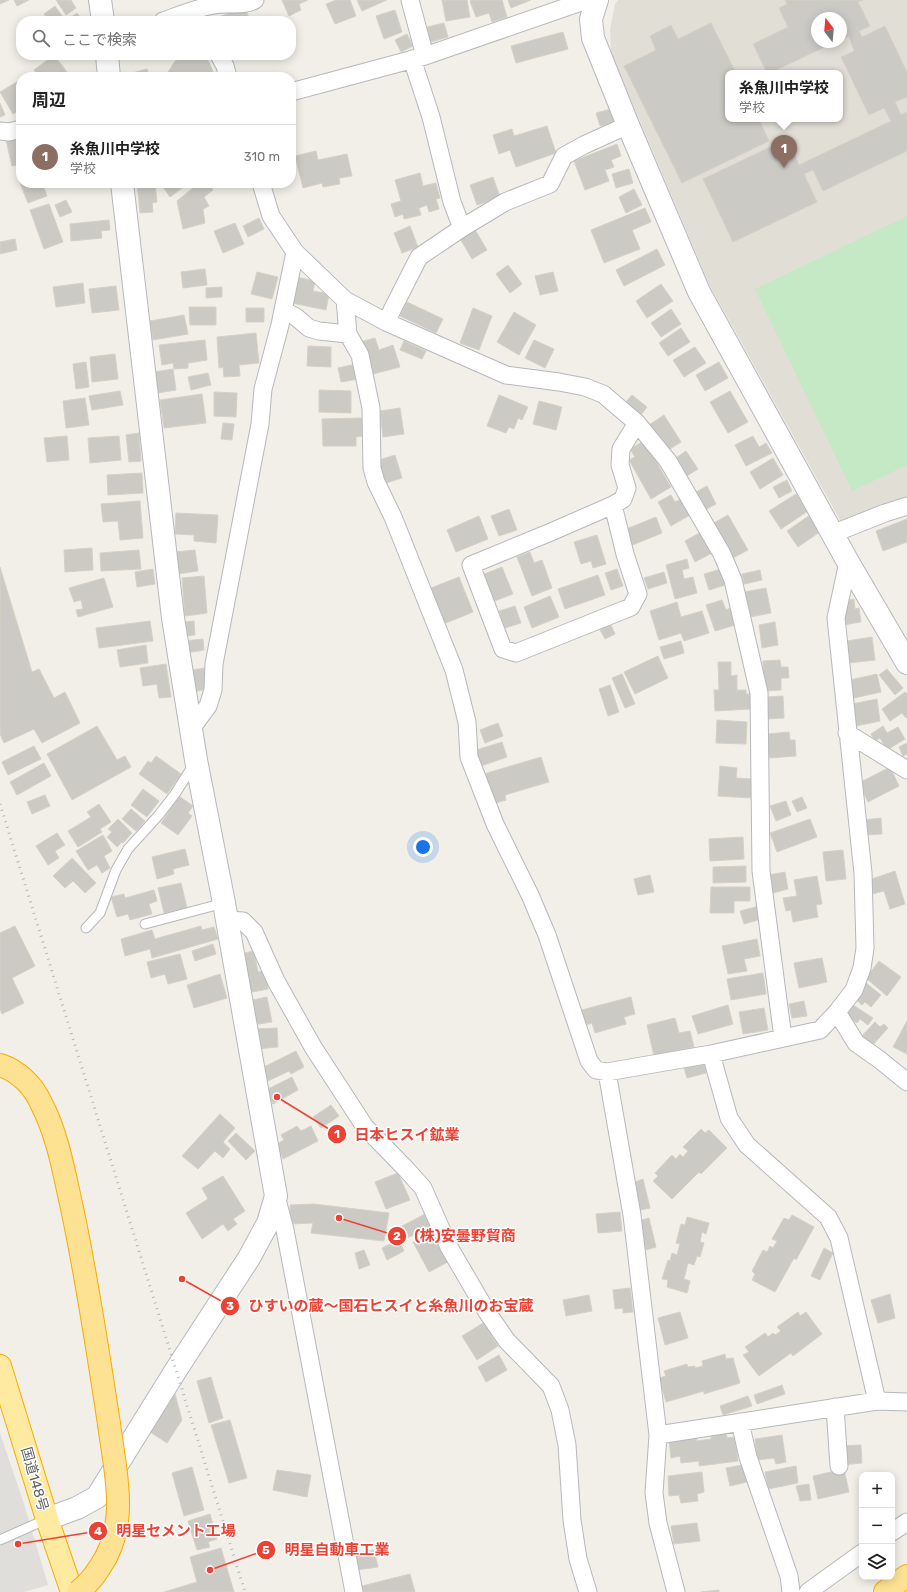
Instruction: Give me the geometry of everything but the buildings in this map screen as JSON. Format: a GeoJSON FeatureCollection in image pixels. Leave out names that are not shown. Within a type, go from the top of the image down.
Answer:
{"type":"FeatureCollection","features":[{"type":"Feature","properties":{"kind":"highway"},"geometry":{"type":"LineString","coordinates":[[0,1065],[9,1068],[32,1088],[41,1102],[57,1144],[65,1173],[82,1258],[109,1424],[118,1504],[118,1522],[110,1550],[89,1582],[78,1592]]}},
{"type":"Feature","properties":{"kind":"highway","name":"国道148号"},"geometry":{"type":"LineString","coordinates":[[0,1366],[47,1519],[72,1592]]}},
{"type":"Feature","properties":{"kind":"highway"},"geometry":{"type":"LineString","coordinates":[[884,1592],[907,1576]]}},
{"type":"Feature","properties":{"kind":"street"},"geometry":{"type":"LineString","coordinates":[[100,0],[102,16]]}},
{"type":"Feature","properties":{"kind":"street"},"geometry":{"type":"LineString","coordinates":[[178,16],[216,5],[243,4],[255,0]]}},
{"type":"Feature","properties":{"kind":"street"},"geometry":{"type":"LineString","coordinates":[[410,0],[431,118],[452,202],[462,228]]}},
{"type":"Feature","properties":{"kind":"street"},"geometry":{"type":"LineString","coordinates":[[296,91],[419,57],[592,0],[591,19],[593,38],[628,125],[699,292],[832,534],[907,663]]}},
{"type":"Feature","properties":{"kind":"street"},"geometry":{"type":"LineString","coordinates":[[107,60],[109,72]]}},
{"type":"Feature","properties":{"kind":"street"},"geometry":{"type":"LineString","coordinates":[[221,60],[227,72]]}},
{"type":"Feature","properties":{"kind":"street"},"geometry":{"type":"LineString","coordinates":[[386,322],[419,257],[462,228],[505,202],[550,184],[564,156],[628,125]]}},
{"type":"Feature","properties":{"kind":"street"},"geometry":{"type":"LineString","coordinates":[[0,131],[9,132],[16,130]]}},
{"type":"Feature","properties":{"kind":"street"},"geometry":{"type":"LineString","coordinates":[[123,188],[173,618],[196,760],[225,911],[276,1196],[285,1230],[354,1592]]}},
{"type":"Feature","properties":{"kind":"street"},"geometry":{"type":"LineString","coordinates":[[263,188],[271,216],[295,252],[345,300],[386,322],[506,375],[585,387],[603,394],[637,423],[668,462],[722,554],[733,580],[759,693],[761,871],[782,1038]]}},
{"type":"Feature","properties":{"kind":"street"},"geometry":{"type":"LineString","coordinates":[[191,729],[208,706],[213,690],[214,664],[260,424],[263,389],[283,310],[295,252]]}},
{"type":"Feature","properties":{"kind":"street"},"geometry":{"type":"LineString","coordinates":[[345,300],[348,334],[360,355],[371,408],[372,468],[376,482],[393,517],[454,670],[467,722],[469,757],[496,824],[530,895],[547,935],[589,1061],[596,1070],[606,1072],[711,1054],[820,1030],[837,1012],[854,990],[862,968],[865,948],[863,873],[836,618],[848,562]]}},
{"type":"Feature","properties":{"kind":"street"},"geometry":{"type":"LineString","coordinates":[[283,310],[296,317],[309,328],[320,331],[348,334]]}},
{"type":"Feature","properties":{"kind":"street"},"geometry":{"type":"LineString","coordinates":[[613,505],[625,554],[638,594],[631,608],[516,653],[503,649],[471,564],[551,532],[613,505],[623,499],[627,488],[620,465],[620,449],[637,423]]}},
{"type":"Feature","properties":{"kind":"street"},"geometry":{"type":"LineString","coordinates":[[832,534],[907,506]]}},
{"type":"Feature","properties":{"kind":"street"},"geometry":{"type":"LineString","coordinates":[[847,733],[907,770]]}},
{"type":"Feature","properties":{"kind":"street"},"geometry":{"type":"LineString","coordinates":[[225,911],[243,921],[254,932],[276,981],[313,1047],[365,1127],[423,1188],[449,1247],[487,1312],[507,1341],[551,1386],[560,1410],[567,1446],[572,1520],[578,1559],[588,1592]]}},
{"type":"Feature","properties":{"kind":"street"},"geometry":{"type":"LineString","coordinates":[[837,1012],[856,1043],[907,1082]]}},
{"type":"Feature","properties":{"kind":"street"},"geometry":{"type":"LineString","coordinates":[[711,1054],[729,1118],[747,1144],[828,1217],[839,1238],[876,1401]]}},
{"type":"Feature","properties":{"kind":"street"},"geometry":{"type":"LineString","coordinates":[[606,1072],[632,1215],[658,1435],[654,1493],[658,1523],[676,1592]]}},
{"type":"Feature","properties":{"kind":"street"},"geometry":{"type":"LineString","coordinates":[[47,1519],[77,1508],[97,1497],[176,1370],[249,1258],[268,1223],[276,1196]]}},
{"type":"Feature","properties":{"kind":"street"},"geometry":{"type":"LineString","coordinates":[[658,1435],[876,1401],[907,1402]]}},
{"type":"Feature","properties":{"kind":"street"},"geometry":{"type":"LineString","coordinates":[[835,1407],[838,1466]]}},
{"type":"Feature","properties":{"kind":"street"},"geometry":{"type":"LineString","coordinates":[[740,1422],[748,1457],[789,1576],[791,1592]]}},
{"type":"Feature","properties":{"kind":"street"},"geometry":{"type":"LineString","coordinates":[[895,1530],[907,1522]]}},
{"type":"Feature","properties":{"kind":"street"},"geometry":{"type":"LineString","coordinates":[[808,1592],[859,1555]]}},
{"type":"Feature","properties":{"kind":"lane"},"geometry":{"type":"LineString","coordinates":[[86,928],[100,913],[116,870],[128,849],[158,816],[175,794],[196,760]]}},
{"type":"Feature","properties":{"kind":"lane"},"geometry":{"type":"LineString","coordinates":[[144,924],[225,911]]}},
{"type":"Feature","properties":{"kind":"lane"},"geometry":{"type":"LineString","coordinates":[[0,1540],[47,1519]]}},
{"type":"Feature","properties":{"kind":"shaded area"},"geometry":{"type":"Polygon","coordinates":[[[618,0],[907,0],[907,501],[841,522],[709,284],[611,53],[610,29],[615,4],[618,0]]]}},
{"type":"Feature","properties":{"kind":"shaded area"},"geometry":{"type":"Polygon","coordinates":[[[0,1433],[24,1504],[48,1585],[24,1592],[0,1592],[0,1433]]]}},
{"type":"Feature","properties":{"kind":"green space"},"geometry":{"type":"Polygon","coordinates":[[[907,216],[907,465],[852,491],[755,289],[907,216]]]}},
{"type":"Feature","properties":{"kind":"railway"},"geometry":{"type":"LineString","coordinates":[[0,804],[245,1592]]}},
{"type":"Feature","properties":{"kind":"place","name":"糸魚川中学校"},"geometry":{"type":"Point","coordinates":[784,168]}},
{"type":"Feature","properties":{"kind":"place","name":"日本ヒスイ鉱業"},"geometry":{"type":"Point","coordinates":[277,1097]}},
{"type":"Feature","properties":{"kind":"place","name":"(株)安曇野貿商"},"geometry":{"type":"Point","coordinates":[339,1218]}},
{"type":"Feature","properties":{"kind":"place","name":"ひすいの蔵～国石ヒスイと糸魚川のお宝蔵"},"geometry":{"type":"Point","coordinates":[182,1279]}},
{"type":"Feature","properties":{"kind":"place","name":"明星セメント工場"},"geometry":{"type":"Point","coordinates":[18,1544]}},
{"type":"Feature","properties":{"kind":"place","name":"明星自動車工業"},"geometry":{"type":"Point","coordinates":[210,1570]}}]}
